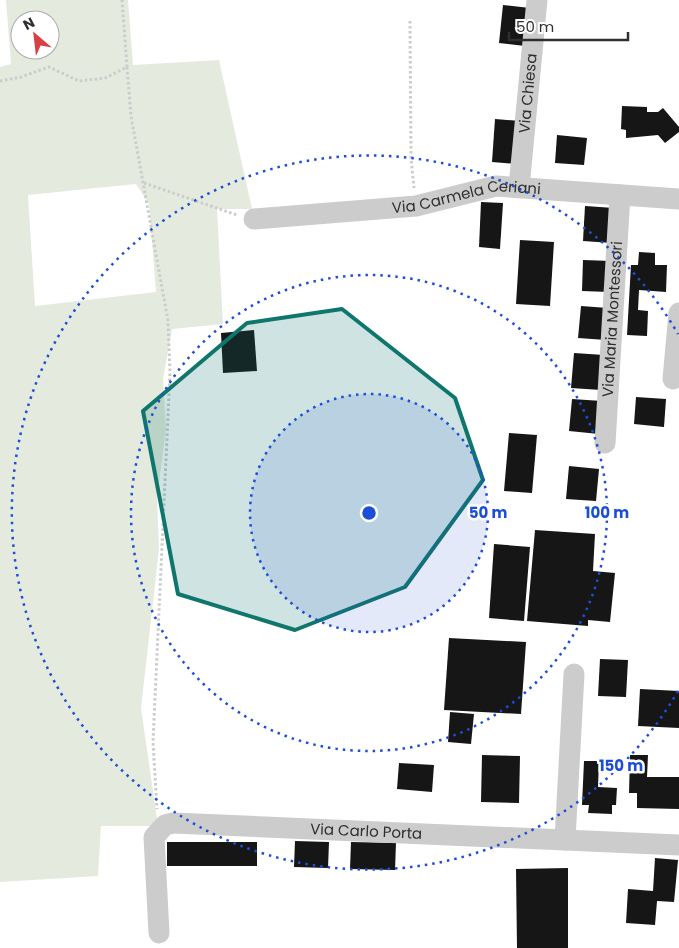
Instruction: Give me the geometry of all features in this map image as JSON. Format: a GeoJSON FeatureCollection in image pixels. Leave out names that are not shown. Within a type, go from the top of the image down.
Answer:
{"type":"FeatureCollection","features":[{"type":"Feature","properties":{"kind":"street","name":"Via Chiesa"},"geometry":{"type":"LineString","coordinates":[[519,187],[537,0]]}},
{"type":"Feature","properties":{"kind":"street","name":"Via Carmela Ceriani"},"geometry":{"type":"LineString","coordinates":[[254,219],[416,206],[496,186],[679,200]]}},
{"type":"Feature","properties":{"kind":"street","name":"Via Maria Montessori"},"geometry":{"type":"LineString","coordinates":[[605,443],[620,195]]}},
{"type":"Feature","properties":{"kind":"street"},"geometry":{"type":"LineString","coordinates":[[673,379],[679,313]]}},
{"type":"Feature","properties":{"kind":"street"},"geometry":{"type":"LineString","coordinates":[[565,840],[574,674]]}},
{"type":"Feature","properties":{"kind":"street","name":"Via Carlo Porta"},"geometry":{"type":"LineString","coordinates":[[154,837],[165,825],[181,823],[679,845]]}},
{"type":"Feature","properties":{"kind":"street"},"geometry":{"type":"LineString","coordinates":[[154,837],[159,933]]}},
{"type":"Feature","properties":{"kind":"path"},"geometry":{"type":"LineString","coordinates":[[122,0],[131,116],[168,321],[170,372],[153,742],[157,807],[154,837]]}},
{"type":"Feature","properties":{"kind":"path"},"geometry":{"type":"LineString","coordinates":[[410,21],[411,158],[416,206]]}},
{"type":"Feature","properties":{"kind":"path"},"geometry":{"type":"LineString","coordinates":[[0,81],[21,77],[49,67],[79,81],[105,78],[127,67]]}},
{"type":"Feature","properties":{"kind":"path"},"geometry":{"type":"LineString","coordinates":[[143,183],[197,200],[226,213],[254,219]]}},
{"type":"Feature","properties":{"kind":"highlighted area"},"geometry":{"type":"Polygon","coordinates":[[[342,309],[455,398],[483,480],[405,587],[295,630],[178,594],[143,411],[247,323],[342,309]]]}},
{"type":"Feature","properties":{"kind":"shaded area"},"geometry":{"type":"Polygon","coordinates":[[[6,0],[128,0],[133,65],[219,60],[252,209],[217,209],[223,324],[172,329],[163,379],[166,429],[157,498],[159,549],[141,708],[158,826],[101,826],[98,876],[0,882],[0,67],[11,64],[11,60],[60,60],[60,10],[10,10],[10,51],[6,0]],[[136,184],[28,195],[35,306],[156,292],[149,204],[136,184]]]}},
{"type":"Feature","properties":{"kind":"building"},"geometry":{"type":"Polygon","coordinates":[[[503,5],[530,8],[525,46],[499,43],[503,5]]]}},
{"type":"Feature","properties":{"kind":"building"},"geometry":{"type":"Polygon","coordinates":[[[622,106],[647,107],[647,112],[658,112],[663,108],[679,127],[679,132],[665,143],[658,135],[626,138],[626,130],[621,129],[622,106]]]}},
{"type":"Feature","properties":{"kind":"building"},"geometry":{"type":"Polygon","coordinates":[[[495,119],[521,121],[518,164],[492,162],[495,119]]]}},
{"type":"Feature","properties":{"kind":"building"},"geometry":{"type":"Polygon","coordinates":[[[557,135],[587,138],[584,165],[555,163],[557,135]]]}},
{"type":"Feature","properties":{"kind":"building"},"geometry":{"type":"Polygon","coordinates":[[[481,202],[503,203],[500,249],[479,247],[481,202]]]}},
{"type":"Feature","properties":{"kind":"building"},"geometry":{"type":"Polygon","coordinates":[[[585,206],[614,208],[612,243],[583,241],[585,206]]]}},
{"type":"Feature","properties":{"kind":"building"},"geometry":{"type":"Polygon","coordinates":[[[520,240],[554,242],[550,306],[516,304],[520,240]]]}},
{"type":"Feature","properties":{"kind":"building"},"geometry":{"type":"Polygon","coordinates":[[[639,252],[655,253],[655,265],[667,265],[666,292],[639,290],[638,310],[648,311],[647,336],[627,335],[631,265],[638,265],[639,252]]]}},
{"type":"Feature","properties":{"kind":"building"},"geometry":{"type":"Polygon","coordinates":[[[583,260],[611,261],[609,292],[582,291],[583,260]]]}},
{"type":"Feature","properties":{"kind":"building"},"geometry":{"type":"Polygon","coordinates":[[[581,306],[608,308],[606,340],[578,338],[581,306]]]}},
{"type":"Feature","properties":{"kind":"building"},"geometry":{"type":"Polygon","coordinates":[[[254,330],[257,371],[223,373],[221,333],[254,330]]]}},
{"type":"Feature","properties":{"kind":"building"},"geometry":{"type":"Polygon","coordinates":[[[574,353],[604,355],[601,390],[571,388],[574,353]]]}},
{"type":"Feature","properties":{"kind":"building"},"geometry":{"type":"Polygon","coordinates":[[[636,397],[666,399],[664,427],[634,424],[636,397]]]}},
{"type":"Feature","properties":{"kind":"building"},"geometry":{"type":"Polygon","coordinates":[[[572,399],[602,401],[599,434],[569,431],[572,399]]]}},
{"type":"Feature","properties":{"kind":"building"},"geometry":{"type":"Polygon","coordinates":[[[509,433],[537,435],[532,493],[504,491],[509,433]]]}},
{"type":"Feature","properties":{"kind":"building"},"geometry":{"type":"Polygon","coordinates":[[[569,466],[599,469],[596,501],[566,499],[569,466]]]}},
{"type":"Feature","properties":{"kind":"building"},"geometry":{"type":"Polygon","coordinates":[[[535,530],[595,534],[593,571],[615,573],[610,622],[588,620],[588,626],[527,621],[535,530]]]}},
{"type":"Feature","properties":{"kind":"building"},"geometry":{"type":"Polygon","coordinates":[[[494,544],[530,547],[524,621],[489,618],[494,544]]]}},
{"type":"Feature","properties":{"kind":"building"},"geometry":{"type":"Polygon","coordinates":[[[449,638],[526,642],[521,714],[444,710],[449,638]]]}},
{"type":"Feature","properties":{"kind":"building"},"geometry":{"type":"Polygon","coordinates":[[[600,659],[628,660],[626,697],[598,696],[600,659]]]}},
{"type":"Feature","properties":{"kind":"building"},"geometry":{"type":"Polygon","coordinates":[[[640,689],[679,691],[679,728],[638,726],[640,689]]]}},
{"type":"Feature","properties":{"kind":"building"},"geometry":{"type":"Polygon","coordinates":[[[450,712],[474,714],[471,744],[448,742],[450,712]]]}},
{"type":"Feature","properties":{"kind":"building"},"geometry":{"type":"Polygon","coordinates":[[[482,755],[520,756],[519,803],[481,802],[482,755]]]}},
{"type":"Feature","properties":{"kind":"building"},"geometry":{"type":"Polygon","coordinates":[[[630,755],[648,755],[647,777],[679,777],[679,809],[637,808],[637,793],[629,793],[630,755]]]}},
{"type":"Feature","properties":{"kind":"building"},"geometry":{"type":"Polygon","coordinates":[[[584,761],[599,761],[598,787],[617,788],[616,805],[612,805],[612,814],[588,813],[589,805],[582,805],[584,761]]]}},
{"type":"Feature","properties":{"kind":"building"},"geometry":{"type":"Polygon","coordinates":[[[399,763],[434,765],[432,792],[397,789],[399,763]]]}},
{"type":"Feature","properties":{"kind":"building"},"geometry":{"type":"Polygon","coordinates":[[[295,841],[329,842],[328,868],[294,867],[295,841]]]}},
{"type":"Feature","properties":{"kind":"building"},"geometry":{"type":"Polygon","coordinates":[[[167,842],[257,842],[257,866],[167,866],[167,842]]]}},
{"type":"Feature","properties":{"kind":"building"},"geometry":{"type":"Polygon","coordinates":[[[351,842],[396,843],[395,870],[350,869],[351,842]]]}},
{"type":"Feature","properties":{"kind":"building"},"geometry":{"type":"Polygon","coordinates":[[[655,858],[678,860],[674,902],[657,901],[655,925],[626,923],[628,889],[653,891],[655,858]]]}},
{"type":"Feature","properties":{"kind":"building"},"geometry":{"type":"Polygon","coordinates":[[[568,868],[568,948],[517,948],[516,869],[568,868]]]}}]}
